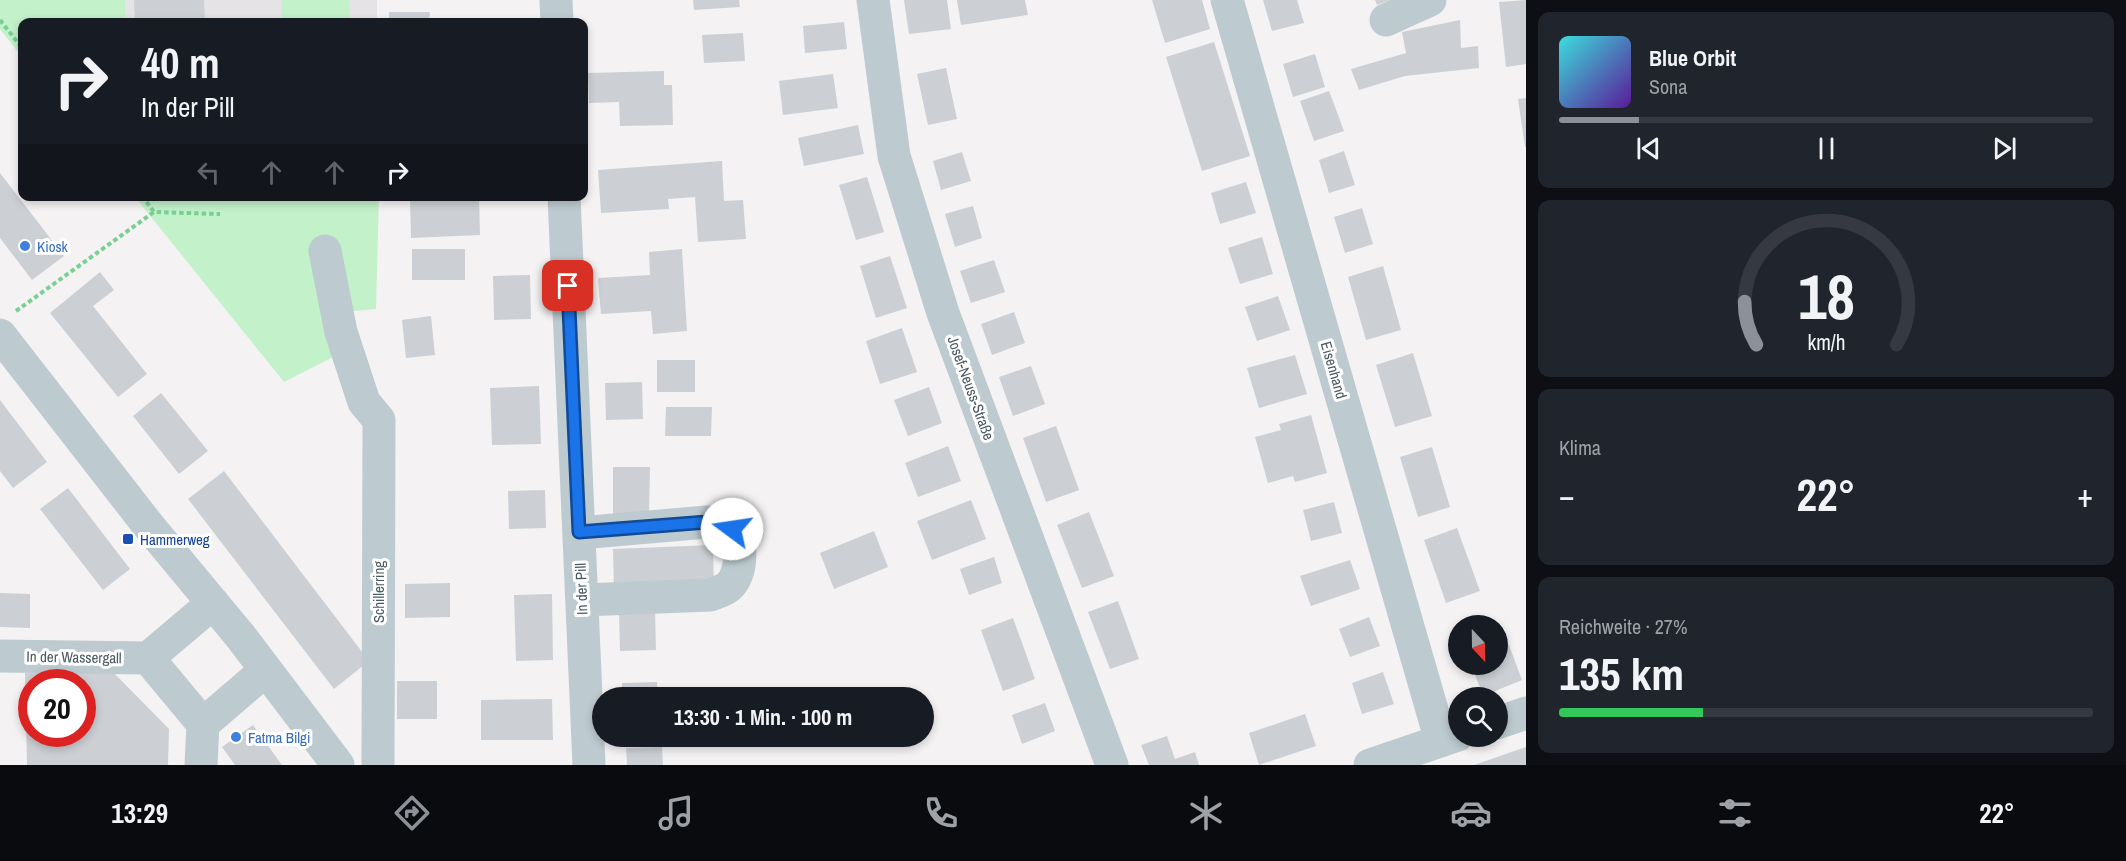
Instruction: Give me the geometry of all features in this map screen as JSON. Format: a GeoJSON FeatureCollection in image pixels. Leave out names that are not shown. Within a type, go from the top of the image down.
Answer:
{"type":"FeatureCollection","features":[{"type":"Feature","properties":{"kind":"street"},"geometry":{"type":"LineString","coordinates":[[556,0],[557,18]]}},
{"type":"Feature","properties":{"kind":"street","name":"Josef-Neuss-Straße"},"geometry":{"type":"LineString","coordinates":[[873,0],[894,156],[943,313],[1112,765]]}},
{"type":"Feature","properties":{"kind":"street","name":"Eisenhand"},"geometry":{"type":"LineString","coordinates":[[1227,0],[1448,731]]}},
{"type":"Feature","properties":{"kind":"street"},"geometry":{"type":"LineString","coordinates":[[1386,20],[1430,0]]}},
{"type":"Feature","properties":{"kind":"street","name":"In der Pill"},"geometry":{"type":"LineString","coordinates":[[564,201],[589,765]]}},
{"type":"Feature","properties":{"kind":"street","name":"Schillerring"},"geometry":{"type":"LineString","coordinates":[[325,251],[347,352],[363,402],[379,420],[378,765]]}},
{"type":"Feature","properties":{"kind":"street"},"geometry":{"type":"LineString","coordinates":[[5,326],[141,516],[213,603],[338,765]]}},
{"type":"Feature","properties":{"kind":"street"},"geometry":{"type":"LineString","coordinates":[[579,532],[707,522],[722,523],[732,529],[738,539],[740,564],[732,583],[710,595],[582,600]]}},
{"type":"Feature","properties":{"kind":"street"},"geometry":{"type":"LineString","coordinates":[[201,765],[203,724],[148,658],[213,603]]}},
{"type":"Feature","properties":{"kind":"street","name":"In der Wassergall"},"geometry":{"type":"LineString","coordinates":[[0,656],[148,658]]}},
{"type":"Feature","properties":{"kind":"street"},"geometry":{"type":"LineString","coordinates":[[203,724],[266,670]]}},
{"type":"Feature","properties":{"kind":"street"},"geometry":{"type":"LineString","coordinates":[[1508,719],[1526,713]]}},
{"type":"Feature","properties":{"kind":"street"},"geometry":{"type":"LineString","coordinates":[[1370,765],[1448,739]]}},
{"type":"Feature","properties":{"kind":"path"},"geometry":{"type":"LineString","coordinates":[[0,20],[18,43]]}},
{"type":"Feature","properties":{"kind":"path"},"geometry":{"type":"LineString","coordinates":[[146,201],[154,212]]}},
{"type":"Feature","properties":{"kind":"path"},"geometry":{"type":"LineString","coordinates":[[5,326],[154,212],[220,214]]}},
{"type":"Feature","properties":{"kind":"shaded area"},"geometry":{"type":"Polygon","coordinates":[[[125,0],[377,0],[377,18],[125,18],[125,0]]]}},
{"type":"Feature","properties":{"kind":"green space"},"geometry":{"type":"Polygon","coordinates":[[[0,0],[125,0],[125,18],[18,18],[18,52],[0,29],[0,0]]]}},
{"type":"Feature","properties":{"kind":"green space"},"geometry":{"type":"Polygon","coordinates":[[[281,0],[349,0],[350,18],[282,18],[281,0]]]}},
{"type":"Feature","properties":{"kind":"green space"},"geometry":{"type":"Polygon","coordinates":[[[138,201],[379,201],[376,309],[323,314],[337,355],[284,382],[138,201]]]}},
{"type":"Feature","properties":{"kind":"building"},"geometry":{"type":"Polygon","coordinates":[[[134,0],[204,0],[205,18],[135,18],[134,0]]]}},
{"type":"Feature","properties":{"kind":"building"},"geometry":{"type":"Polygon","coordinates":[[[693,0],[739,0],[740,7],[694,10],[693,0]]]}},
{"type":"Feature","properties":{"kind":"building"},"geometry":{"type":"Polygon","coordinates":[[[904,0],[947,0],[951,29],[909,34],[904,0]]]}},
{"type":"Feature","properties":{"kind":"building"},"geometry":{"type":"Polygon","coordinates":[[[957,0],[1025,0],[1028,15],[961,25],[957,0]]]}},
{"type":"Feature","properties":{"kind":"building"},"geometry":{"type":"Polygon","coordinates":[[[1152,0],[1202,0],[1210,29],[1165,43],[1152,0]]]}},
{"type":"Feature","properties":{"kind":"building"},"geometry":{"type":"Polygon","coordinates":[[[1263,0],[1297,0],[1304,23],[1272,31],[1263,0]]]}},
{"type":"Feature","properties":{"kind":"building"},"geometry":{"type":"Polygon","coordinates":[[[1375,0],[1390,0],[1377,5],[1375,0]]]}},
{"type":"Feature","properties":{"kind":"building"},"geometry":{"type":"Polygon","coordinates":[[[1526,0],[1526,64],[1506,67],[1499,2],[1526,0]]]}},
{"type":"Feature","properties":{"kind":"building"},"geometry":{"type":"Polygon","coordinates":[[[389,12],[430,12],[429,18],[389,18],[389,12]]]}},
{"type":"Feature","properties":{"kind":"building"},"geometry":{"type":"Polygon","coordinates":[[[1460,20],[1461,48],[1478,46],[1479,68],[1405,76],[1359,90],[1351,69],[1406,53],[1402,32],[1460,20]]]}},
{"type":"Feature","properties":{"kind":"building"},"geometry":{"type":"Polygon","coordinates":[[[844,22],[847,49],[805,53],[803,26],[844,22]]]}},
{"type":"Feature","properties":{"kind":"building"},"geometry":{"type":"Polygon","coordinates":[[[743,33],[745,61],[704,63],[702,35],[743,33]]]}},
{"type":"Feature","properties":{"kind":"building"},"geometry":{"type":"Polygon","coordinates":[[[1214,42],[1250,156],[1202,171],[1166,57],[1214,42]]]}},
{"type":"Feature","properties":{"kind":"building"},"geometry":{"type":"Polygon","coordinates":[[[1315,54],[1325,87],[1293,97],[1283,64],[1315,54]]]}},
{"type":"Feature","properties":{"kind":"building"},"geometry":{"type":"Polygon","coordinates":[[[946,68],[957,119],[928,125],[917,74],[946,68]]]}},
{"type":"Feature","properties":{"kind":"building"},"geometry":{"type":"Polygon","coordinates":[[[664,71],[664,85],[672,85],[673,125],[620,126],[619,102],[589,103],[588,73],[664,71]]]}},
{"type":"Feature","properties":{"kind":"building"},"geometry":{"type":"Polygon","coordinates":[[[833,74],[838,108],[783,115],[779,81],[833,74]]]}},
{"type":"Feature","properties":{"kind":"building"},"geometry":{"type":"Polygon","coordinates":[[[1329,91],[1344,131],[1314,141],[1300,101],[1329,91]]]}},
{"type":"Feature","properties":{"kind":"building"},"geometry":{"type":"Polygon","coordinates":[[[1526,98],[1526,147],[1525,147],[1518,99],[1526,98]]]}},
{"type":"Feature","properties":{"kind":"building"},"geometry":{"type":"Polygon","coordinates":[[[858,125],[864,154],[804,166],[798,138],[858,125]]]}},
{"type":"Feature","properties":{"kind":"building"},"geometry":{"type":"Polygon","coordinates":[[[1344,151],[1355,185],[1329,193],[1319,160],[1344,151]]]}},
{"type":"Feature","properties":{"kind":"building"},"geometry":{"type":"Polygon","coordinates":[[[962,152],[971,181],[941,190],[933,161],[962,152]]]}},
{"type":"Feature","properties":{"kind":"building"},"geometry":{"type":"Polygon","coordinates":[[[722,161],[724,201],[743,200],[746,239],[698,242],[695,197],[668,199],[669,209],[601,213],[598,170],[722,161]]]}},
{"type":"Feature","properties":{"kind":"building"},"geometry":{"type":"Polygon","coordinates":[[[0,173],[18,196],[18,201],[22,201],[64,256],[32,280],[0,238],[0,173]]]}},
{"type":"Feature","properties":{"kind":"building"},"geometry":{"type":"Polygon","coordinates":[[[867,177],[884,232],[856,240],[839,185],[867,177]]]}},
{"type":"Feature","properties":{"kind":"building"},"geometry":{"type":"Polygon","coordinates":[[[1246,182],[1256,213],[1220,224],[1211,193],[1246,182]]]}},
{"type":"Feature","properties":{"kind":"building"},"geometry":{"type":"Polygon","coordinates":[[[410,201],[479,201],[480,235],[411,238],[410,201]]]}},
{"type":"Feature","properties":{"kind":"building"},"geometry":{"type":"Polygon","coordinates":[[[973,206],[982,238],[955,247],[945,214],[973,206]]]}},
{"type":"Feature","properties":{"kind":"building"},"geometry":{"type":"Polygon","coordinates":[[[1362,208],[1373,244],[1345,253],[1334,217],[1362,208]]]}},
{"type":"Feature","properties":{"kind":"building"},"geometry":{"type":"Polygon","coordinates":[[[1262,237],[1273,274],[1240,284],[1228,248],[1262,237]]]}},
{"type":"Feature","properties":{"kind":"building"},"geometry":{"type":"Polygon","coordinates":[[[412,249],[465,249],[465,280],[412,280],[412,249]]]}},
{"type":"Feature","properties":{"kind":"building"},"geometry":{"type":"Polygon","coordinates":[[[682,249],[687,331],[653,334],[651,311],[601,314],[598,278],[650,275],[649,252],[682,249]]]}},
{"type":"Feature","properties":{"kind":"building"},"geometry":{"type":"Polygon","coordinates":[[[890,256],[907,308],[876,318],[860,266],[890,256]]]}},
{"type":"Feature","properties":{"kind":"building"},"geometry":{"type":"Polygon","coordinates":[[[994,260],[1005,292],[971,303],[960,271],[994,260]]]}},
{"type":"Feature","properties":{"kind":"building"},"geometry":{"type":"Polygon","coordinates":[[[1383,266],[1401,330],[1366,340],[1348,277],[1383,266]]]}},
{"type":"Feature","properties":{"kind":"building"},"geometry":{"type":"Polygon","coordinates":[[[100,272],[114,290],[93,306],[147,374],[118,397],[50,313],[100,272]]]}},
{"type":"Feature","properties":{"kind":"building"},"geometry":{"type":"Polygon","coordinates":[[[530,275],[531,319],[494,320],[493,276],[530,275]]]}},
{"type":"Feature","properties":{"kind":"building"},"geometry":{"type":"Polygon","coordinates":[[[1278,296],[1290,330],[1257,341],[1245,307],[1278,296]]]}},
{"type":"Feature","properties":{"kind":"building"},"geometry":{"type":"Polygon","coordinates":[[[1014,312],[1025,343],[992,355],[981,324],[1014,312]]]}},
{"type":"Feature","properties":{"kind":"building"},"geometry":{"type":"Polygon","coordinates":[[[431,316],[435,355],[406,358],[402,320],[431,316]]]}},
{"type":"Feature","properties":{"kind":"building"},"geometry":{"type":"Polygon","coordinates":[[[902,328],[917,372],[880,384],[866,341],[902,328]]]}},
{"type":"Feature","properties":{"kind":"building"},"geometry":{"type":"Polygon","coordinates":[[[1413,353],[1432,416],[1395,427],[1376,365],[1413,353]]]}},
{"type":"Feature","properties":{"kind":"building"},"geometry":{"type":"Polygon","coordinates":[[[1295,355],[1307,394],[1259,408],[1247,368],[1295,355]]]}},
{"type":"Feature","properties":{"kind":"building"},"geometry":{"type":"Polygon","coordinates":[[[657,360],[695,360],[695,392],[657,392],[657,360]]]}},
{"type":"Feature","properties":{"kind":"building"},"geometry":{"type":"Polygon","coordinates":[[[1031,366],[1045,404],[1013,416],[999,377],[1031,366]]]}},
{"type":"Feature","properties":{"kind":"building"},"geometry":{"type":"Polygon","coordinates":[[[642,382],[643,419],[606,420],[605,383],[642,382]]]}},
{"type":"Feature","properties":{"kind":"building"},"geometry":{"type":"Polygon","coordinates":[[[539,386],[541,444],[492,445],[490,388],[539,386]]]}},
{"type":"Feature","properties":{"kind":"building"},"geometry":{"type":"Polygon","coordinates":[[[929,387],[942,423],[908,436],[894,400],[929,387]]]}},
{"type":"Feature","properties":{"kind":"building"},"geometry":{"type":"Polygon","coordinates":[[[161,393],[208,451],[179,474],[133,416],[161,393]]]}},
{"type":"Feature","properties":{"kind":"building"},"geometry":{"type":"Polygon","coordinates":[[[0,400],[47,462],[13,488],[0,471],[0,400]]]}},
{"type":"Feature","properties":{"kind":"building"},"geometry":{"type":"Polygon","coordinates":[[[666,407],[712,407],[711,436],[665,436],[666,407]]]}},
{"type":"Feature","properties":{"kind":"building"},"geometry":{"type":"Polygon","coordinates":[[[1311,415],[1327,473],[1295,482],[1293,476],[1268,483],[1255,437],[1281,430],[1279,424],[1311,415]]]}},
{"type":"Feature","properties":{"kind":"building"},"geometry":{"type":"Polygon","coordinates":[[[1056,426],[1079,490],[1046,502],[1023,438],[1056,426]]]}},
{"type":"Feature","properties":{"kind":"building"},"geometry":{"type":"Polygon","coordinates":[[[948,446],[961,481],[918,497],[905,463],[948,446]]]}},
{"type":"Feature","properties":{"kind":"building"},"geometry":{"type":"Polygon","coordinates":[[[1432,447],[1450,507],[1418,517],[1400,457],[1432,447]]]}},
{"type":"Feature","properties":{"kind":"building"},"geometry":{"type":"Polygon","coordinates":[[[613,467],[650,467],[649,515],[613,514],[613,467]]]}},
{"type":"Feature","properties":{"kind":"building"},"geometry":{"type":"Polygon","coordinates":[[[224,471],[369,661],[334,689],[188,499],[224,471]]]}},
{"type":"Feature","properties":{"kind":"building"},"geometry":{"type":"Polygon","coordinates":[[[68,488],[130,569],[103,590],[40,509],[68,488]]]}},
{"type":"Feature","properties":{"kind":"building"},"geometry":{"type":"Polygon","coordinates":[[[545,490],[546,528],[509,529],[508,491],[545,490]]]}},
{"type":"Feature","properties":{"kind":"building"},"geometry":{"type":"Polygon","coordinates":[[[971,500],[986,539],[932,560],[917,521],[971,500]]]}},
{"type":"Feature","properties":{"kind":"building"},"geometry":{"type":"Polygon","coordinates":[[[1334,502],[1342,533],[1311,541],[1303,510],[1334,502]]]}},
{"type":"Feature","properties":{"kind":"building"},"geometry":{"type":"Polygon","coordinates":[[[1089,512],[1114,576],[1082,588],[1057,525],[1089,512]]]}},
{"type":"Feature","properties":{"kind":"building"},"geometry":{"type":"Polygon","coordinates":[[[1457,528],[1480,591],[1446,603],[1424,540],[1457,528]]]}},
{"type":"Feature","properties":{"kind":"building"},"geometry":{"type":"Polygon","coordinates":[[[874,531],[888,567],[834,589],[820,553],[874,531]]]}},
{"type":"Feature","properties":{"kind":"building"},"geometry":{"type":"Polygon","coordinates":[[[713,545],[714,588],[614,592],[613,549],[713,545]]]}},
{"type":"Feature","properties":{"kind":"building"},"geometry":{"type":"Polygon","coordinates":[[[994,557],[1002,583],[969,595],[960,569],[994,557]]]}},
{"type":"Feature","properties":{"kind":"building"},"geometry":{"type":"Polygon","coordinates":[[[1350,560],[1360,589],[1311,606],[1300,576],[1350,560]]]}},
{"type":"Feature","properties":{"kind":"building"},"geometry":{"type":"Polygon","coordinates":[[[450,583],[450,617],[405,618],[405,584],[450,583]]]}},
{"type":"Feature","properties":{"kind":"building"},"geometry":{"type":"Polygon","coordinates":[[[0,593],[30,594],[30,628],[0,627],[0,593]]]}},
{"type":"Feature","properties":{"kind":"building"},"geometry":{"type":"Polygon","coordinates":[[[552,594],[553,660],[516,661],[514,595],[552,594]]]}},
{"type":"Feature","properties":{"kind":"building"},"geometry":{"type":"Polygon","coordinates":[[[1118,601],[1139,659],[1110,669],[1088,612],[1118,601]]]}},
{"type":"Feature","properties":{"kind":"building"},"geometry":{"type":"Polygon","coordinates":[[[655,611],[656,650],[620,651],[619,612],[655,611]]]}},
{"type":"Feature","properties":{"kind":"building"},"geometry":{"type":"Polygon","coordinates":[[[1369,617],[1380,646],[1350,657],[1339,629],[1369,617]]]}},
{"type":"Feature","properties":{"kind":"building"},"geometry":{"type":"Polygon","coordinates":[[[1013,618],[1035,679],[1003,691],[981,630],[1013,618]]]}},
{"type":"Feature","properties":{"kind":"building"},"geometry":{"type":"Polygon","coordinates":[[[1508,645],[1522,680],[1505,687],[1480,687],[1475,675],[1508,675],[1508,645]]]}},
{"type":"Feature","properties":{"kind":"building"},"geometry":{"type":"Polygon","coordinates":[[[96,672],[113,672],[169,729],[168,765],[27,765],[27,747],[96,747],[96,672]]]}},
{"type":"Feature","properties":{"kind":"building"},"geometry":{"type":"Polygon","coordinates":[[[1383,672],[1394,704],[1362,714],[1352,683],[1383,672]]]}},
{"type":"Feature","properties":{"kind":"building"},"geometry":{"type":"Polygon","coordinates":[[[397,681],[437,681],[437,719],[397,719],[397,681]]]}},
{"type":"Feature","properties":{"kind":"building"},"geometry":{"type":"Polygon","coordinates":[[[657,682],[657,687],[622,687],[622,683],[657,682]]]}},
{"type":"Feature","properties":{"kind":"building"},"geometry":{"type":"Polygon","coordinates":[[[552,699],[553,740],[481,740],[481,700],[552,699]]]}},
{"type":"Feature","properties":{"kind":"building"},"geometry":{"type":"Polygon","coordinates":[[[1045,703],[1055,731],[1022,744],[1012,715],[1045,703]]]}},
{"type":"Feature","properties":{"kind":"building"},"geometry":{"type":"Polygon","coordinates":[[[1305,714],[1316,746],[1259,765],[1249,733],[1305,714]]]}},
{"type":"Feature","properties":{"kind":"building"},"geometry":{"type":"Polygon","coordinates":[[[253,725],[282,765],[235,765],[222,747],[253,725]]]}},
{"type":"Feature","properties":{"kind":"building"},"geometry":{"type":"Polygon","coordinates":[[[1167,736],[1175,759],[1195,752],[1199,765],[1149,765],[1141,745],[1167,736]]]}},
{"type":"Feature","properties":{"kind":"building"},"geometry":{"type":"Polygon","coordinates":[[[662,747],[663,765],[627,765],[626,748],[662,747]]]}},
{"type":"Feature","properties":{"kind":"building"},"geometry":{"type":"Polygon","coordinates":[[[1526,747],[1526,765],[1474,765],[1526,747]]]}},
{"type":"Feature","properties":{"kind":"place","name":"Kiosk"},"geometry":{"type":"Point","coordinates":[25,246]}},
{"type":"Feature","properties":{"kind":"place","name":"Hammerweg"},"geometry":{"type":"Point","coordinates":[128,539]}},
{"type":"Feature","properties":{"kind":"place","name":"Fatma Bilgi"},"geometry":{"type":"Point","coordinates":[236,737]}},
{"type":"Feature","properties":{"kind":"route"},"geometry":{"type":"LineString","coordinates":[[568,286],[579,532],[707,522],[722,523],[732,529]]}}]}
